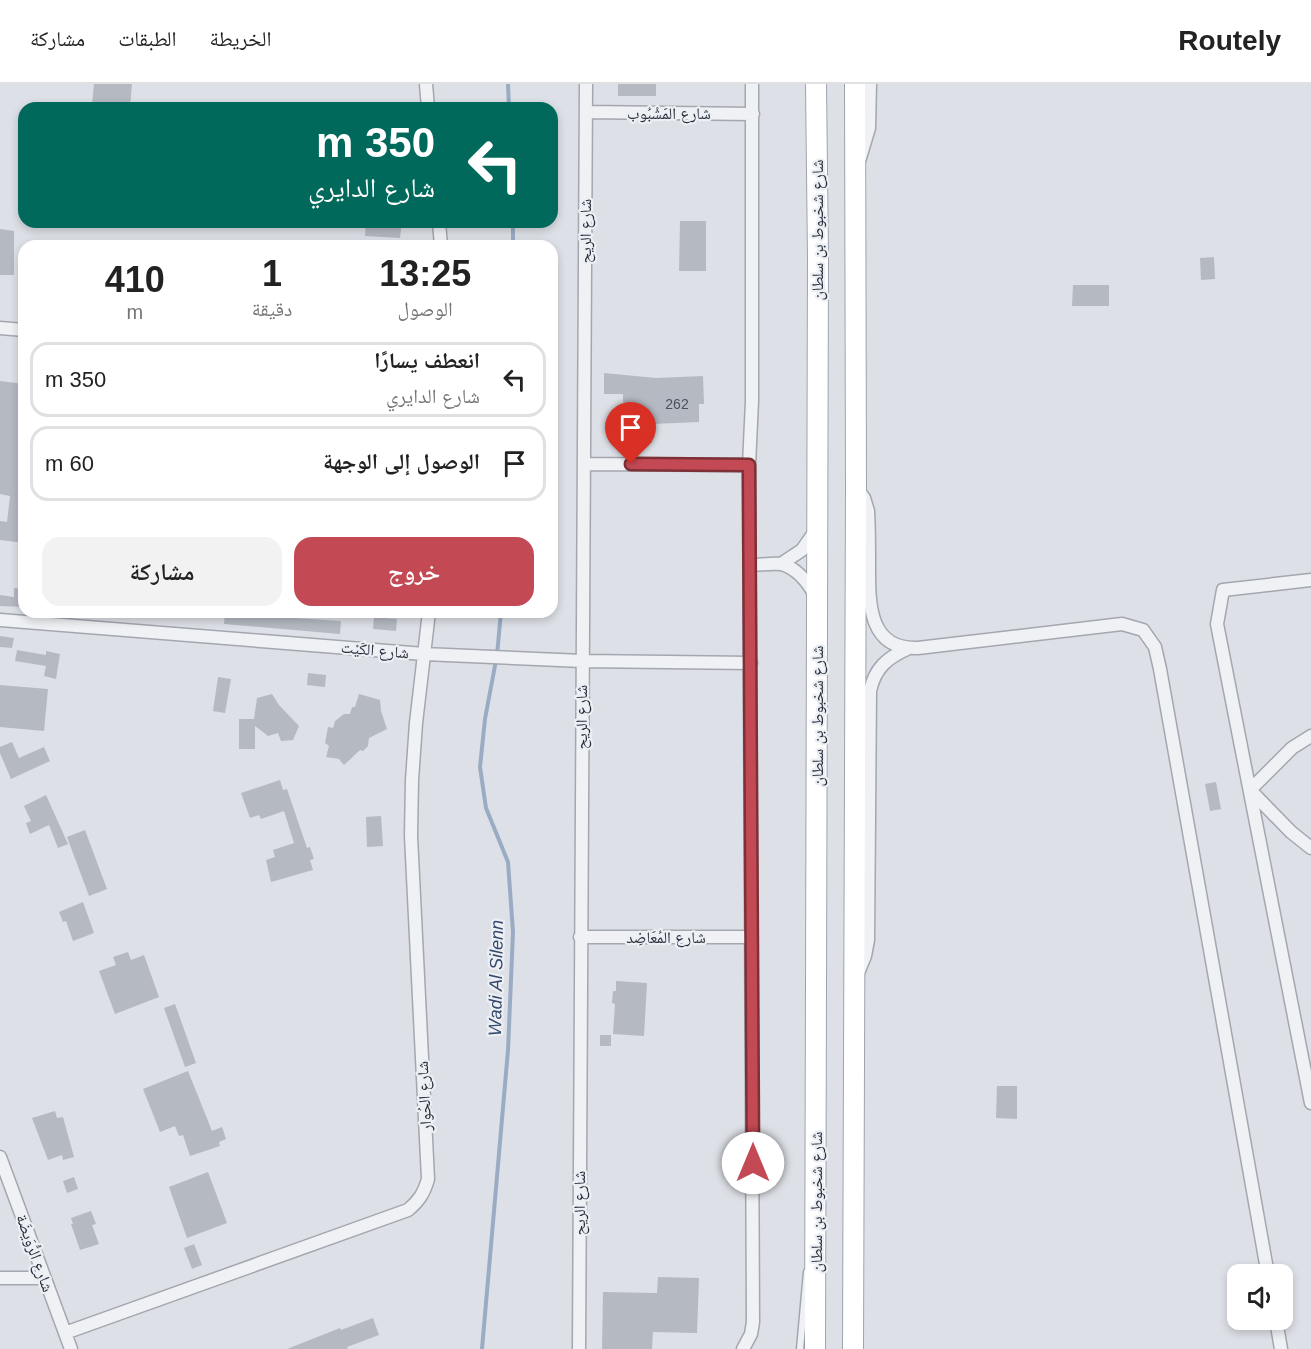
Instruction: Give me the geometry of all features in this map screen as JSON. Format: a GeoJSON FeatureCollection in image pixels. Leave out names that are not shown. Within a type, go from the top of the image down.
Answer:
{"type":"FeatureCollection","features":[{"type":"Feature","properties":{"kind":"main road","name":"شارع شخبوط بن سلطان"},"geometry":{"type":"LineString","coordinates":[[815,1349],[818,258],[816,84]]}},
{"type":"Feature","properties":{"kind":"main road"},"geometry":{"type":"LineString","coordinates":[[853,1349],[855,84]]}},
{"type":"Feature","properties":{"kind":"street"},"geometry":{"type":"LineString","coordinates":[[426,84],[428,102]]}},
{"type":"Feature","properties":{"kind":"street","name":"شارع الريح"},"geometry":{"type":"LineString","coordinates":[[579,1349],[586,84]]}},
{"type":"Feature","properties":{"kind":"street"},"geometry":{"type":"LineString","coordinates":[[743,1349],[751,1334],[753,1322],[752,663],[749,465],[752,401],[752,84]]}},
{"type":"Feature","properties":{"kind":"street"},"geometry":{"type":"LineString","coordinates":[[856,167],[862,155],[868,128],[870,84]]}},
{"type":"Feature","properties":{"kind":"street","name":"شارع المَشْبُوب"},"geometry":{"type":"LineString","coordinates":[[586,112],[753,114]]}},
{"type":"Feature","properties":{"kind":"street"},"geometry":{"type":"LineString","coordinates":[[0,328],[18,330]]}},
{"type":"Feature","properties":{"kind":"street"},"geometry":{"type":"LineString","coordinates":[[584,464],[749,465]]}},
{"type":"Feature","properties":{"kind":"street"},"geometry":{"type":"LineString","coordinates":[[856,488],[864,498],[868,511],[869,600],[873,619],[883,635],[907,649]]}},
{"type":"Feature","properties":{"kind":"street"},"geometry":{"type":"LineString","coordinates":[[751,565],[781,564],[802,550],[817,529]]}},
{"type":"Feature","properties":{"kind":"street"},"geometry":{"type":"LineString","coordinates":[[781,564],[803,578],[817,599]]}},
{"type":"Feature","properties":{"kind":"street"},"geometry":{"type":"LineString","coordinates":[[1311,580],[1223,590],[1217,624],[1311,1103]]}},
{"type":"Feature","properties":{"kind":"street","name":"شارع الحُوار"},"geometry":{"type":"LineString","coordinates":[[65,1333],[408,1210],[418,1202],[425,1191],[428,1179],[411,836],[415,735],[428,618]]}},
{"type":"Feature","properties":{"kind":"street","name":"شارع الكَيْت"},"geometry":{"type":"LineString","coordinates":[[0,620],[424,654],[545,660],[752,663]]}},
{"type":"Feature","properties":{"kind":"street"},"geometry":{"type":"LineString","coordinates":[[855,979],[862,964],[868,940],[870,691],[872,680],[884,662],[907,649],[1122,624],[1143,630],[1155,647],[1160,669],[1266,1264]]}},
{"type":"Feature","properties":{"kind":"street"},"geometry":{"type":"LineString","coordinates":[[1250,790],[1292,748],[1311,736]]}},
{"type":"Feature","properties":{"kind":"street"},"geometry":{"type":"LineString","coordinates":[[1250,790],[1311,848]]}},
{"type":"Feature","properties":{"kind":"street","name":"شارع المُعَاضِد"},"geometry":{"type":"LineString","coordinates":[[580,937],[751,937]]}},
{"type":"Feature","properties":{"kind":"street","name":"شارع الرُّوَيضَة"},"geometry":{"type":"LineString","coordinates":[[0,1157],[71,1349]]}},
{"type":"Feature","properties":{"kind":"street"},"geometry":{"type":"LineString","coordinates":[[0,1278],[44,1278]]}},
{"type":"Feature","properties":{"kind":"street"},"geometry":{"type":"LineString","coordinates":[[1278,1330],[1281,1349]]}},
{"type":"Feature","properties":{"kind":"lane"},"geometry":{"type":"LineString","coordinates":[[800,1349],[806,1280],[816,1224]]}},
{"type":"Feature","properties":{"kind":"building"},"geometry":{"type":"Polygon","coordinates":[[[94,84],[132,84],[130,102],[92,102],[94,84]]]}},
{"type":"Feature","properties":{"kind":"building"},"geometry":{"type":"Polygon","coordinates":[[[618,84],[656,84],[656,96],[618,96],[618,84]]]}},
{"type":"Feature","properties":{"kind":"building"},"geometry":{"type":"Polygon","coordinates":[[[680,221],[706,221],[706,271],[679,271],[680,221]]]}},
{"type":"Feature","properties":{"kind":"building"},"geometry":{"type":"Polygon","coordinates":[[[366,228],[401,228],[400,238],[365,236],[366,228]]]}},
{"type":"Feature","properties":{"kind":"building"},"geometry":{"type":"Polygon","coordinates":[[[0,229],[14,231],[14,275],[0,275],[0,229]]]}},
{"type":"Feature","properties":{"kind":"building"},"geometry":{"type":"Polygon","coordinates":[[[1214,257],[1215,279],[1201,280],[1200,258],[1214,257]]]}},
{"type":"Feature","properties":{"kind":"building"},"geometry":{"type":"Polygon","coordinates":[[[1073,285],[1109,285],[1109,306],[1072,306],[1073,285]]]}},
{"type":"Feature","properties":{"kind":"building"},"geometry":{"type":"Polygon","coordinates":[[[604,373],[656,378],[703,376],[704,404],[699,404],[699,422],[653,424],[652,443],[635,442],[636,431],[627,430],[629,403],[623,402],[623,394],[604,394],[604,373]]]}},
{"type":"Feature","properties":{"kind":"building"},"geometry":{"type":"Polygon","coordinates":[[[0,381],[18,383],[18,542],[0,540],[0,521],[7,522],[10,496],[0,494],[0,381]]]}},
{"type":"Feature","properties":{"kind":"building"},"geometry":{"type":"Polygon","coordinates":[[[14,588],[18,588],[18,607],[0,606],[0,595],[14,597],[14,588]]]}},
{"type":"Feature","properties":{"kind":"building"},"geometry":{"type":"Polygon","coordinates":[[[224,618],[295,618],[341,621],[340,634],[224,624],[224,618]]]}},
{"type":"Feature","properties":{"kind":"building"},"geometry":{"type":"Polygon","coordinates":[[[374,618],[397,619],[396,631],[373,629],[374,618]]]}},
{"type":"Feature","properties":{"kind":"building"},"geometry":{"type":"Polygon","coordinates":[[[0,636],[14,638],[12,648],[0,647],[0,636]]]}},
{"type":"Feature","properties":{"kind":"building"},"geometry":{"type":"Polygon","coordinates":[[[17,650],[46,655],[46,651],[60,654],[56,679],[44,676],[46,666],[15,661],[17,650]]]}},
{"type":"Feature","properties":{"kind":"building"},"geometry":{"type":"Polygon","coordinates":[[[308,673],[326,675],[325,687],[307,685],[308,673]]]}},
{"type":"Feature","properties":{"kind":"building"},"geometry":{"type":"Polygon","coordinates":[[[218,677],[231,679],[225,713],[213,711],[218,677]]]}},
{"type":"Feature","properties":{"kind":"building"},"geometry":{"type":"Polygon","coordinates":[[[0,685],[48,689],[44,731],[0,727],[0,685]]]}},
{"type":"Feature","properties":{"kind":"building"},"geometry":{"type":"Polygon","coordinates":[[[272,694],[299,726],[293,740],[281,741],[278,733],[268,736],[255,726],[255,749],[239,749],[239,719],[254,719],[257,698],[272,694]]]}},
{"type":"Feature","properties":{"kind":"building"},"geometry":{"type":"Polygon","coordinates":[[[359,694],[380,700],[387,729],[369,738],[368,746],[363,751],[360,750],[344,765],[339,759],[326,757],[329,746],[325,743],[328,727],[333,728],[335,721],[344,714],[350,714],[359,694]]]}},
{"type":"Feature","properties":{"kind":"building"},"geometry":{"type":"Polygon","coordinates":[[[12,742],[19,758],[44,747],[50,761],[11,779],[0,753],[0,747],[12,742]]]}},
{"type":"Feature","properties":{"kind":"building"},"geometry":{"type":"Polygon","coordinates":[[[280,780],[283,790],[287,789],[307,848],[310,847],[314,859],[310,860],[313,870],[271,882],[266,860],[275,857],[273,850],[294,843],[284,811],[261,819],[259,815],[250,818],[241,793],[280,780]]]}},
{"type":"Feature","properties":{"kind":"building"},"geometry":{"type":"Polygon","coordinates":[[[1216,782],[1221,809],[1210,811],[1205,784],[1216,782]]]}},
{"type":"Feature","properties":{"kind":"building"},"geometry":{"type":"Polygon","coordinates":[[[46,795],[68,844],[58,848],[49,825],[30,834],[26,823],[31,821],[24,806],[46,795]]]}},
{"type":"Feature","properties":{"kind":"building"},"geometry":{"type":"Polygon","coordinates":[[[381,816],[383,846],[367,847],[366,817],[381,816]]]}},
{"type":"Feature","properties":{"kind":"building"},"geometry":{"type":"Polygon","coordinates":[[[85,830],[107,889],[89,896],[67,837],[85,830]]]}},
{"type":"Feature","properties":{"kind":"building"},"geometry":{"type":"Polygon","coordinates":[[[83,902],[94,933],[73,941],[66,921],[63,922],[59,912],[83,902]]]}},
{"type":"Feature","properties":{"kind":"building"},"geometry":{"type":"Polygon","coordinates":[[[128,952],[131,960],[144,955],[159,997],[115,1014],[99,971],[116,965],[113,957],[128,952]]]}},
{"type":"Feature","properties":{"kind":"building"},"geometry":{"type":"Polygon","coordinates":[[[616,981],[647,983],[644,1036],[613,1034],[615,1004],[612,1003],[616,981]]]}},
{"type":"Feature","properties":{"kind":"building"},"geometry":{"type":"Polygon","coordinates":[[[175,1004],[196,1063],[185,1067],[164,1008],[175,1004]]]}},
{"type":"Feature","properties":{"kind":"building"},"geometry":{"type":"Polygon","coordinates":[[[600,1035],[611,1035],[611,1046],[600,1046],[600,1035]]]}},
{"type":"Feature","properties":{"kind":"building"},"geometry":{"type":"Polygon","coordinates":[[[188,1071],[212,1131],[222,1127],[226,1139],[219,1142],[220,1146],[190,1156],[183,1135],[179,1136],[175,1126],[160,1132],[143,1089],[188,1071]]]}},
{"type":"Feature","properties":{"kind":"building"},"geometry":{"type":"Polygon","coordinates":[[[997,1086],[1017,1086],[1017,1119],[996,1118],[997,1086]]]}},
{"type":"Feature","properties":{"kind":"building"},"geometry":{"type":"Polygon","coordinates":[[[55,1111],[57,1118],[63,1117],[74,1157],[63,1160],[62,1155],[48,1160],[32,1118],[55,1111]]]}},
{"type":"Feature","properties":{"kind":"building"},"geometry":{"type":"Polygon","coordinates":[[[208,1172],[227,1223],[187,1238],[169,1187],[208,1172]]]}},
{"type":"Feature","properties":{"kind":"building"},"geometry":{"type":"Polygon","coordinates":[[[74,1177],[78,1189],[67,1193],[63,1181],[74,1177]]]}},
{"type":"Feature","properties":{"kind":"building"},"geometry":{"type":"Polygon","coordinates":[[[91,1211],[96,1224],[92,1225],[99,1244],[80,1250],[71,1218],[91,1211]]]}},
{"type":"Feature","properties":{"kind":"building"},"geometry":{"type":"Polygon","coordinates":[[[194,1244],[202,1265],[192,1269],[184,1248],[194,1244]]]}},
{"type":"Feature","properties":{"kind":"building"},"geometry":{"type":"Polygon","coordinates":[[[658,1277],[699,1278],[697,1333],[653,1332],[652,1349],[602,1349],[603,1292],[657,1293],[658,1277]]]}},
{"type":"Feature","properties":{"kind":"building"},"geometry":{"type":"Polygon","coordinates":[[[373,1318],[379,1335],[347,1347],[348,1349],[287,1349],[340,1328],[341,1330],[373,1318]]]}},
{"type":"Feature","properties":{"kind":"waterway","name":"Wadi Al Silenn"},"geometry":{"type":"LineString","coordinates":[[508,84],[509,102]]}},
{"type":"Feature","properties":{"kind":"waterway","name":"Wadi Al Silenn"},"geometry":{"type":"LineString","coordinates":[[513,228],[513,240]]}},
{"type":"Feature","properties":{"kind":"waterway","name":"Wadi Al Silenn"},"geometry":{"type":"LineString","coordinates":[[482,1349],[508,1050],[513,932],[508,862],[486,808],[480,767],[500,618]]}},
{"type":"Feature","properties":{"kind":"route"},"geometry":{"type":"LineString","coordinates":[[631,464],[749,465],[752,663],[753,1163]]}}]}
